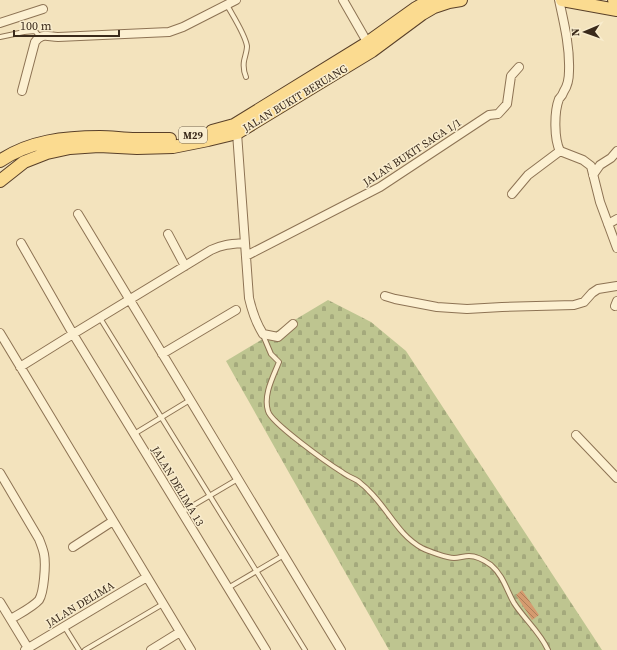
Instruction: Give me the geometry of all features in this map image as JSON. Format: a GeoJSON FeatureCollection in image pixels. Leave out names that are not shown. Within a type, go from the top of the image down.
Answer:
{"type":"FeatureCollection","features":[{"type":"Feature","properties":{"kind":"main road","name":"JALAN BUKIT BERUANG"},"geometry":{"type":"LineString","coordinates":[[0,161],[8,155],[28,146],[66,138],[174,138],[208,133],[234,125],[370,47],[416,8],[430,0]]}},
{"type":"Feature","properties":{"kind":"main road","name":"JALAN BUKIT BERUANG"},"geometry":{"type":"LineString","coordinates":[[0,181],[24,162],[70,148],[100,146],[137,148],[173,146],[237,133],[422,14],[434,7],[461,0]]}},
{"type":"Feature","properties":{"kind":"main road"},"geometry":{"type":"LineString","coordinates":[[561,0],[617,10]]}},
{"type":"Feature","properties":{"kind":"street"},"geometry":{"type":"LineString","coordinates":[[22,91],[35,42],[40,37],[169,32],[183,27],[236,0]]}},
{"type":"Feature","properties":{"kind":"street"},"geometry":{"type":"LineString","coordinates":[[561,0],[569,69],[567,86],[560,98],[556,113],[555,126],[557,143],[560,151],[583,160],[591,166],[600,202],[617,248]]}},
{"type":"Feature","properties":{"kind":"street"},"geometry":{"type":"LineString","coordinates":[[345,1],[370,47]]}},
{"type":"Feature","properties":{"kind":"street"},"geometry":{"type":"LineString","coordinates":[[0,23],[43,9]]}},
{"type":"Feature","properties":{"kind":"street","name":"JALAN BUKIT SAGA 1/1"},"geometry":{"type":"LineString","coordinates":[[246,256],[380,187],[489,115],[498,114],[507,104],[511,76],[519,67]]}},
{"type":"Feature","properties":{"kind":"street"},"geometry":{"type":"LineString","coordinates":[[237,133],[249,298],[252,312],[263,334],[278,337],[293,324]]}},
{"type":"Feature","properties":{"kind":"street"},"geometry":{"type":"LineString","coordinates":[[512,194],[528,175],[560,151]]}},
{"type":"Feature","properties":{"kind":"street"},"geometry":{"type":"LineString","coordinates":[[593,175],[600,165],[611,158],[617,151]]}},
{"type":"Feature","properties":{"kind":"street"},"geometry":{"type":"LineString","coordinates":[[0,167],[6,171],[13,170]]}},
{"type":"Feature","properties":{"kind":"street"},"geometry":{"type":"LineString","coordinates":[[78,214],[341,650]]}},
{"type":"Feature","properties":{"kind":"street"},"geometry":{"type":"LineString","coordinates":[[608,224],[617,219]]}},
{"type":"Feature","properties":{"kind":"street"},"geometry":{"type":"LineString","coordinates":[[168,234],[185,266]]}},
{"type":"Feature","properties":{"kind":"street","name":"JALAN DELIMA 13"},"geometry":{"type":"LineString","coordinates":[[21,243],[73,334],[266,650]]}},
{"type":"Feature","properties":{"kind":"street"},"geometry":{"type":"LineString","coordinates":[[20,367],[100,317],[220,246],[245,243]]}},
{"type":"Feature","properties":{"kind":"street"},"geometry":{"type":"LineString","coordinates":[[385,296],[437,307],[467,310],[502,307],[574,305],[584,302],[598,289],[617,286]]}},
{"type":"Feature","properties":{"kind":"street"},"geometry":{"type":"LineString","coordinates":[[162,354],[236,310]]}},
{"type":"Feature","properties":{"kind":"street"},"geometry":{"type":"LineString","coordinates":[[0,334],[191,650]]}},
{"type":"Feature","properties":{"kind":"street"},"geometry":{"type":"LineString","coordinates":[[576,435],[617,478]]}},
{"type":"Feature","properties":{"kind":"street"},"geometry":{"type":"LineString","coordinates":[[0,473],[39,539],[45,561],[42,594],[39,600],[11,619]]}},
{"type":"Feature","properties":{"kind":"street"},"geometry":{"type":"LineString","coordinates":[[73,547],[113,520]]}},
{"type":"Feature","properties":{"kind":"street","name":"JALAN DELIMA"},"geometry":{"type":"LineString","coordinates":[[27,649],[147,577]]}},
{"type":"Feature","properties":{"kind":"street"},"geometry":{"type":"LineString","coordinates":[[0,602],[27,649]]}},
{"type":"Feature","properties":{"kind":"street"},"geometry":{"type":"LineString","coordinates":[[152,650],[180,632]]}},
{"type":"Feature","properties":{"kind":"lane"},"geometry":{"type":"LineString","coordinates":[[227,5],[247,45],[247,51],[243,62],[246,77]]}},
{"type":"Feature","properties":{"kind":"lane"},"geometry":{"type":"LineString","coordinates":[[0,37],[24,32],[35,32],[40,37]]}},
{"type":"Feature","properties":{"kind":"lane"},"geometry":{"type":"LineString","coordinates":[[100,317],[305,650]]}},
{"type":"Feature","properties":{"kind":"lane"},"geometry":{"type":"LineString","coordinates":[[263,334],[271,354],[279,362],[269,387],[267,400],[268,412],[276,422],[316,454],[356,480],[369,491],[397,526],[411,540],[424,548],[437,553],[453,558],[469,556],[482,559],[492,566],[504,582],[514,603],[535,629],[548,650]]}},
{"type":"Feature","properties":{"kind":"lane"},"geometry":{"type":"LineString","coordinates":[[134,434],[190,400]]}},
{"type":"Feature","properties":{"kind":"lane"},"geometry":{"type":"LineString","coordinates":[[182,512],[238,479]]}},
{"type":"Feature","properties":{"kind":"lane"},"geometry":{"type":"LineString","coordinates":[[228,588],[284,555]]}},
{"type":"Feature","properties":{"kind":"lane"},"geometry":{"type":"LineString","coordinates":[[85,650],[163,604]]}},
{"type":"Feature","properties":{"kind":"lane"},"geometry":{"type":"LineString","coordinates":[[64,626],[79,650]]}},
{"type":"Feature","properties":{"kind":"green space"},"geometry":{"type":"Polygon","coordinates":[[[328,300],[371,322],[406,351],[602,650],[389,650],[226,361],[328,300]]]}},
{"type":"Feature","properties":{"kind":"building"},"geometry":{"type":"Polygon","coordinates":[[[522,590],[539,615],[532,620],[516,595],[522,590]]]}}]}
